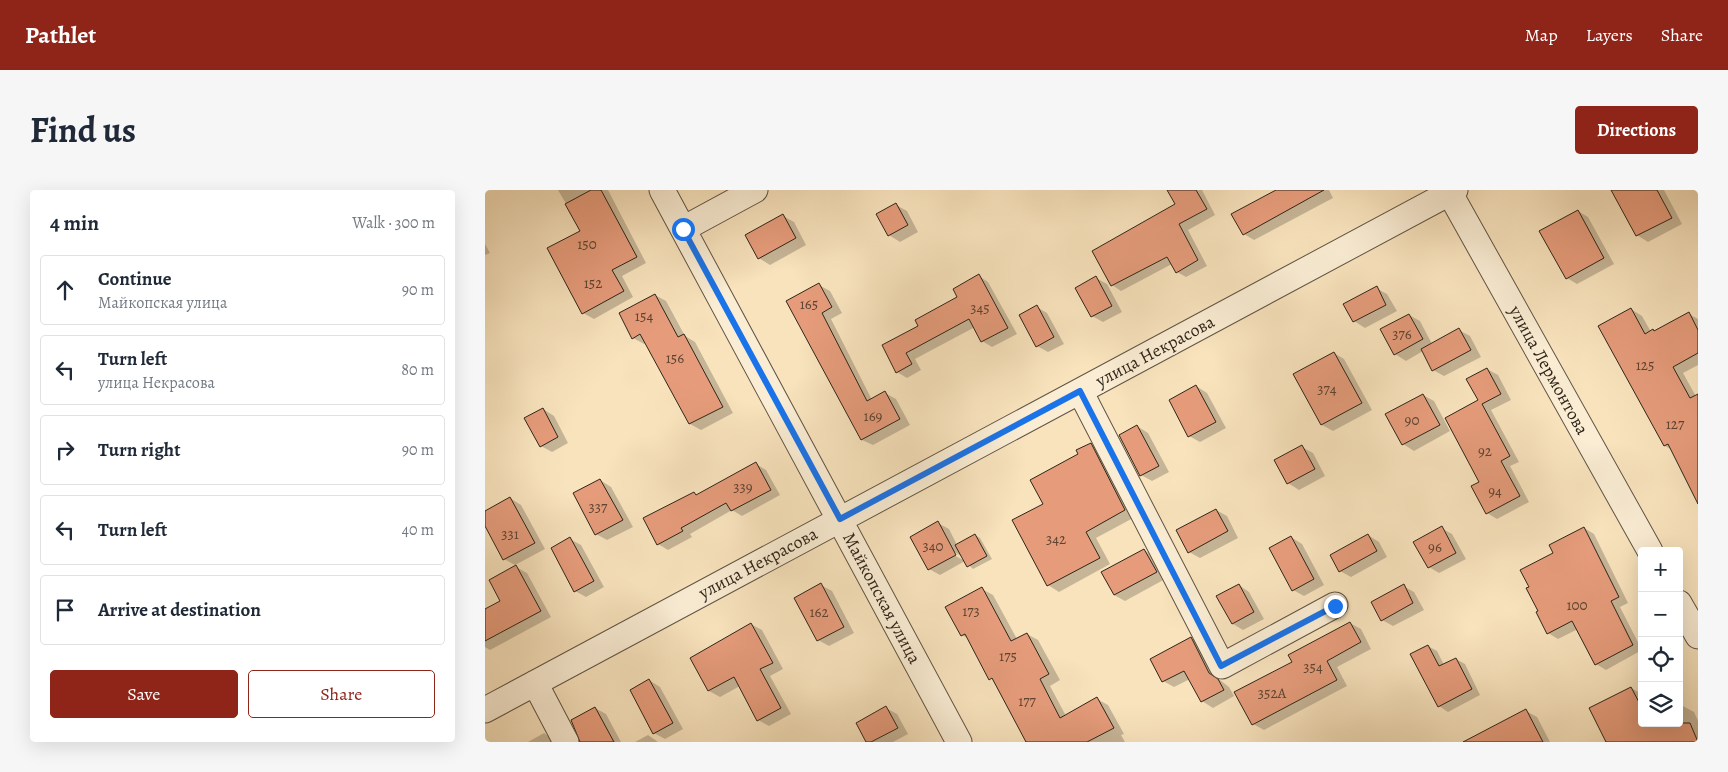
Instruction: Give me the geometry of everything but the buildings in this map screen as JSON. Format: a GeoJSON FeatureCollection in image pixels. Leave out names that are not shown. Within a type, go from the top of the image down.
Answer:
{"type":"FeatureCollection","features":[{"type":"Feature","properties":{"kind":"street","name":"Майкопская улица"},"geometry":{"type":"LineString","coordinates":[[662,190],[959,742]]}},
{"type":"Feature","properties":{"kind":"street"},"geometry":{"type":"LineString","coordinates":[[683,229],[755,190]]}},
{"type":"Feature","properties":{"kind":"street","name":"улица Некрасова"},"geometry":{"type":"LineString","coordinates":[[486,706],[535,683],[1451,191]]}},
{"type":"Feature","properties":{"kind":"street","name":"улица Лермонтова"},"geometry":{"type":"LineString","coordinates":[[1451,191],[1648,547]]}},
{"type":"Feature","properties":{"kind":"street"},"geometry":{"type":"LineString","coordinates":[[1080,391],[1221,666],[1335,606]]}},
{"type":"Feature","properties":{"kind":"street"},"geometry":{"type":"LineString","coordinates":[[1683,610],[1698,636]]}},
{"type":"Feature","properties":{"kind":"street"},"geometry":{"type":"LineString","coordinates":[[535,683],[566,742]]}},
{"type":"Feature","properties":{"kind":"route"},"geometry":{"type":"LineString","coordinates":[[683,229],[840,519],[1080,391],[1221,666],[1335,606]]}}]}
